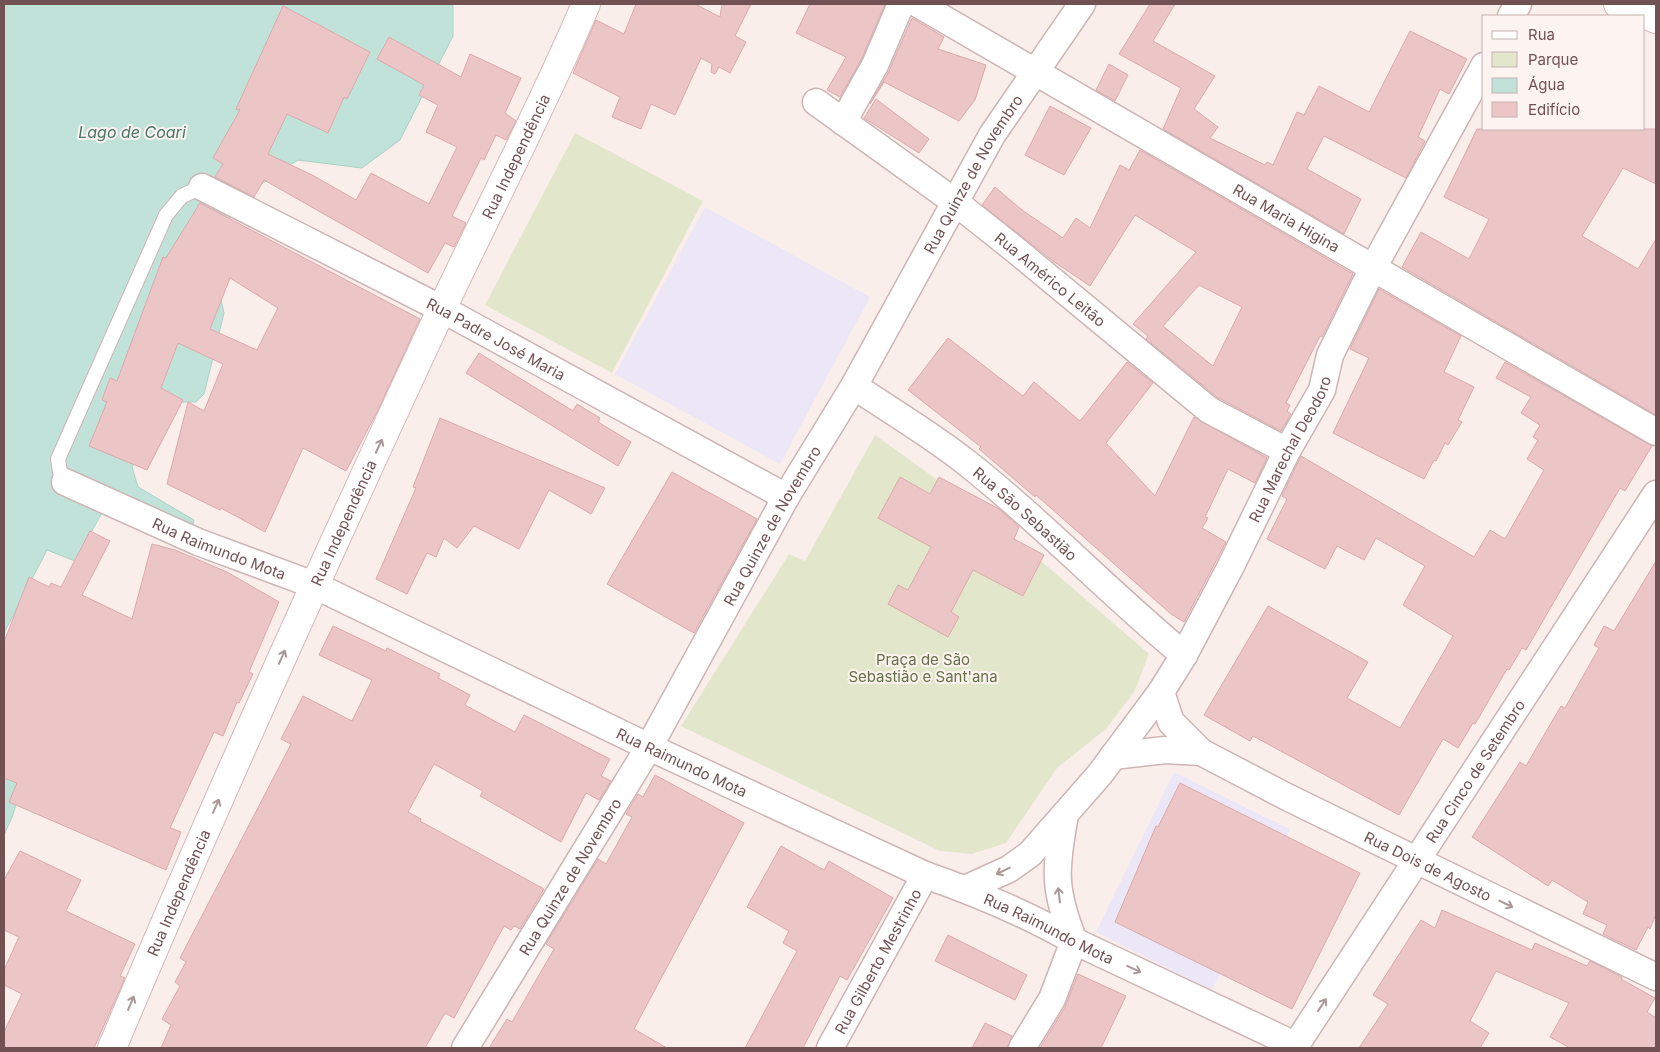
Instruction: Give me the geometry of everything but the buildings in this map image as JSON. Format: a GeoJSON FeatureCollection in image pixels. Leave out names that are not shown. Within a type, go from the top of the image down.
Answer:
{"type":"FeatureCollection","features":[{"type":"Feature","properties":{"kind":"main road","name":"Rua Independência"},"geometry":{"type":"LineString","coordinates":[[112,1048],[314,585],[442,309],[565,53],[586,4]]}},
{"type":"Feature","properties":{"kind":"main road"},"geometry":{"type":"LineString","coordinates":[[1618,4],[1656,19]]}},
{"type":"Feature","properties":{"kind":"street"},"geometry":{"type":"LineString","coordinates":[[843,122],[875,65],[900,4]]}},
{"type":"Feature","properties":{"kind":"street","name":"Rua Maria Higina"},"geometry":{"type":"LineString","coordinates":[[918,4],[1656,432]]}},
{"type":"Feature","properties":{"kind":"street","name":"Rua Quinze de Novembro"},"geometry":{"type":"LineString","coordinates":[[465,1048],[649,747],[786,497],[854,386],[992,135],[1082,4]]}},
{"type":"Feature","properties":{"kind":"street"},"geometry":{"type":"LineString","coordinates":[[1512,15],[1518,4]]}},
{"type":"Feature","properties":{"kind":"street","name":"Rua Marechal Deodoro"},"geometry":{"type":"LineString","coordinates":[[965,889],[1008,869],[1030,854],[1065,815],[1113,756],[1161,692],[1184,655],[1288,450],[1322,390],[1330,355],[1373,268],[1482,70]]}},
{"type":"Feature","properties":{"kind":"street","name":"Rua Américo Leitão"},"geometry":{"type":"LineString","coordinates":[[816,102],[955,202],[1209,410],[1288,450]]}},
{"type":"Feature","properties":{"kind":"street","name":"Rua Padre José Maria"},"geometry":{"type":"LineString","coordinates":[[202,187],[442,309],[786,497]]}},
{"type":"Feature","properties":{"kind":"street","name":"Rua São Sebastião"},"geometry":{"type":"LineString","coordinates":[[854,386],[966,462],[1043,529],[1134,614],[1184,655]]}},
{"type":"Feature","properties":{"kind":"street","name":"Rua Raimundo Mota"},"geometry":{"type":"LineString","coordinates":[[65,482],[198,542],[314,585],[649,747],[925,875],[965,889],[1046,925],[1074,941],[1294,1047]]}},
{"type":"Feature","properties":{"kind":"street","name":"Rua Cinco de Setembro"},"geometry":{"type":"LineString","coordinates":[[1294,1047],[1656,494]]}},
{"type":"Feature","properties":{"kind":"street","name":"Rua Dois de Agosto"},"geometry":{"type":"LineString","coordinates":[[1161,692],[1172,722],[1200,752],[1415,860],[1656,977]]}},
{"type":"Feature","properties":{"kind":"street","name":"Rua Dois de Agosto"},"geometry":{"type":"LineString","coordinates":[[1113,756],[1165,750],[1200,752]]}},
{"type":"Feature","properties":{"kind":"street","name":"Rua Marechal Deodoro"},"geometry":{"type":"LineString","coordinates":[[1065,815],[1057,858],[1058,895],[1074,941]]}},
{"type":"Feature","properties":{"kind":"street","name":"Rua Gilberto Mestrinho"},"geometry":{"type":"LineString","coordinates":[[830,1048],[925,875]]}},
{"type":"Feature","properties":{"kind":"street"},"geometry":{"type":"LineString","coordinates":[[1022,1048],[1052,999],[1074,941]]}},
{"type":"Feature","properties":{"kind":"lane"},"geometry":{"type":"LineString","coordinates":[[65,482],[60,472],[58,459],[166,215],[182,196],[202,187]]}},
{"type":"Feature","properties":{"kind":"shaded area"},"geometry":{"type":"Polygon","coordinates":[[[705,207],[870,297],[780,464],[615,374],[705,207]]]}},
{"type":"Feature","properties":{"kind":"shaded area"},"geometry":{"type":"Polygon","coordinates":[[[1174,772],[1290,829],[1212,990],[1096,932],[1174,772]]]}},
{"type":"Feature","properties":{"kind":"green space"},"geometry":{"type":"Polygon","coordinates":[[[575,133],[703,201],[612,373],[485,305],[575,133]]]}},
{"type":"Feature","properties":{"kind":"green space","name":"Praça de São Sebastião e Sant'ana"},"geometry":{"type":"Polygon","coordinates":[[[875,435],[996,522],[1149,654],[1134,692],[1106,729],[1057,768],[1006,843],[972,854],[940,851],[681,726],[789,554],[805,561],[875,435]]]}},
{"type":"Feature","properties":{"kind":"water","name":"Lago de Coari"},"geometry":{"type":"Polygon","coordinates":[[[4,4],[453,4],[453,36],[400,140],[362,168],[298,160],[245,195],[224,227],[215,273],[224,313],[204,394],[196,402],[178,402],[150,432],[132,467],[138,487],[194,520],[190,535],[103,511],[75,561],[47,550],[4,633],[4,4]]]}},
{"type":"Feature","properties":{"kind":"water"},"geometry":{"type":"Polygon","coordinates":[[[4,773],[22,782],[13,815],[4,835],[4,773]]]}}]}
